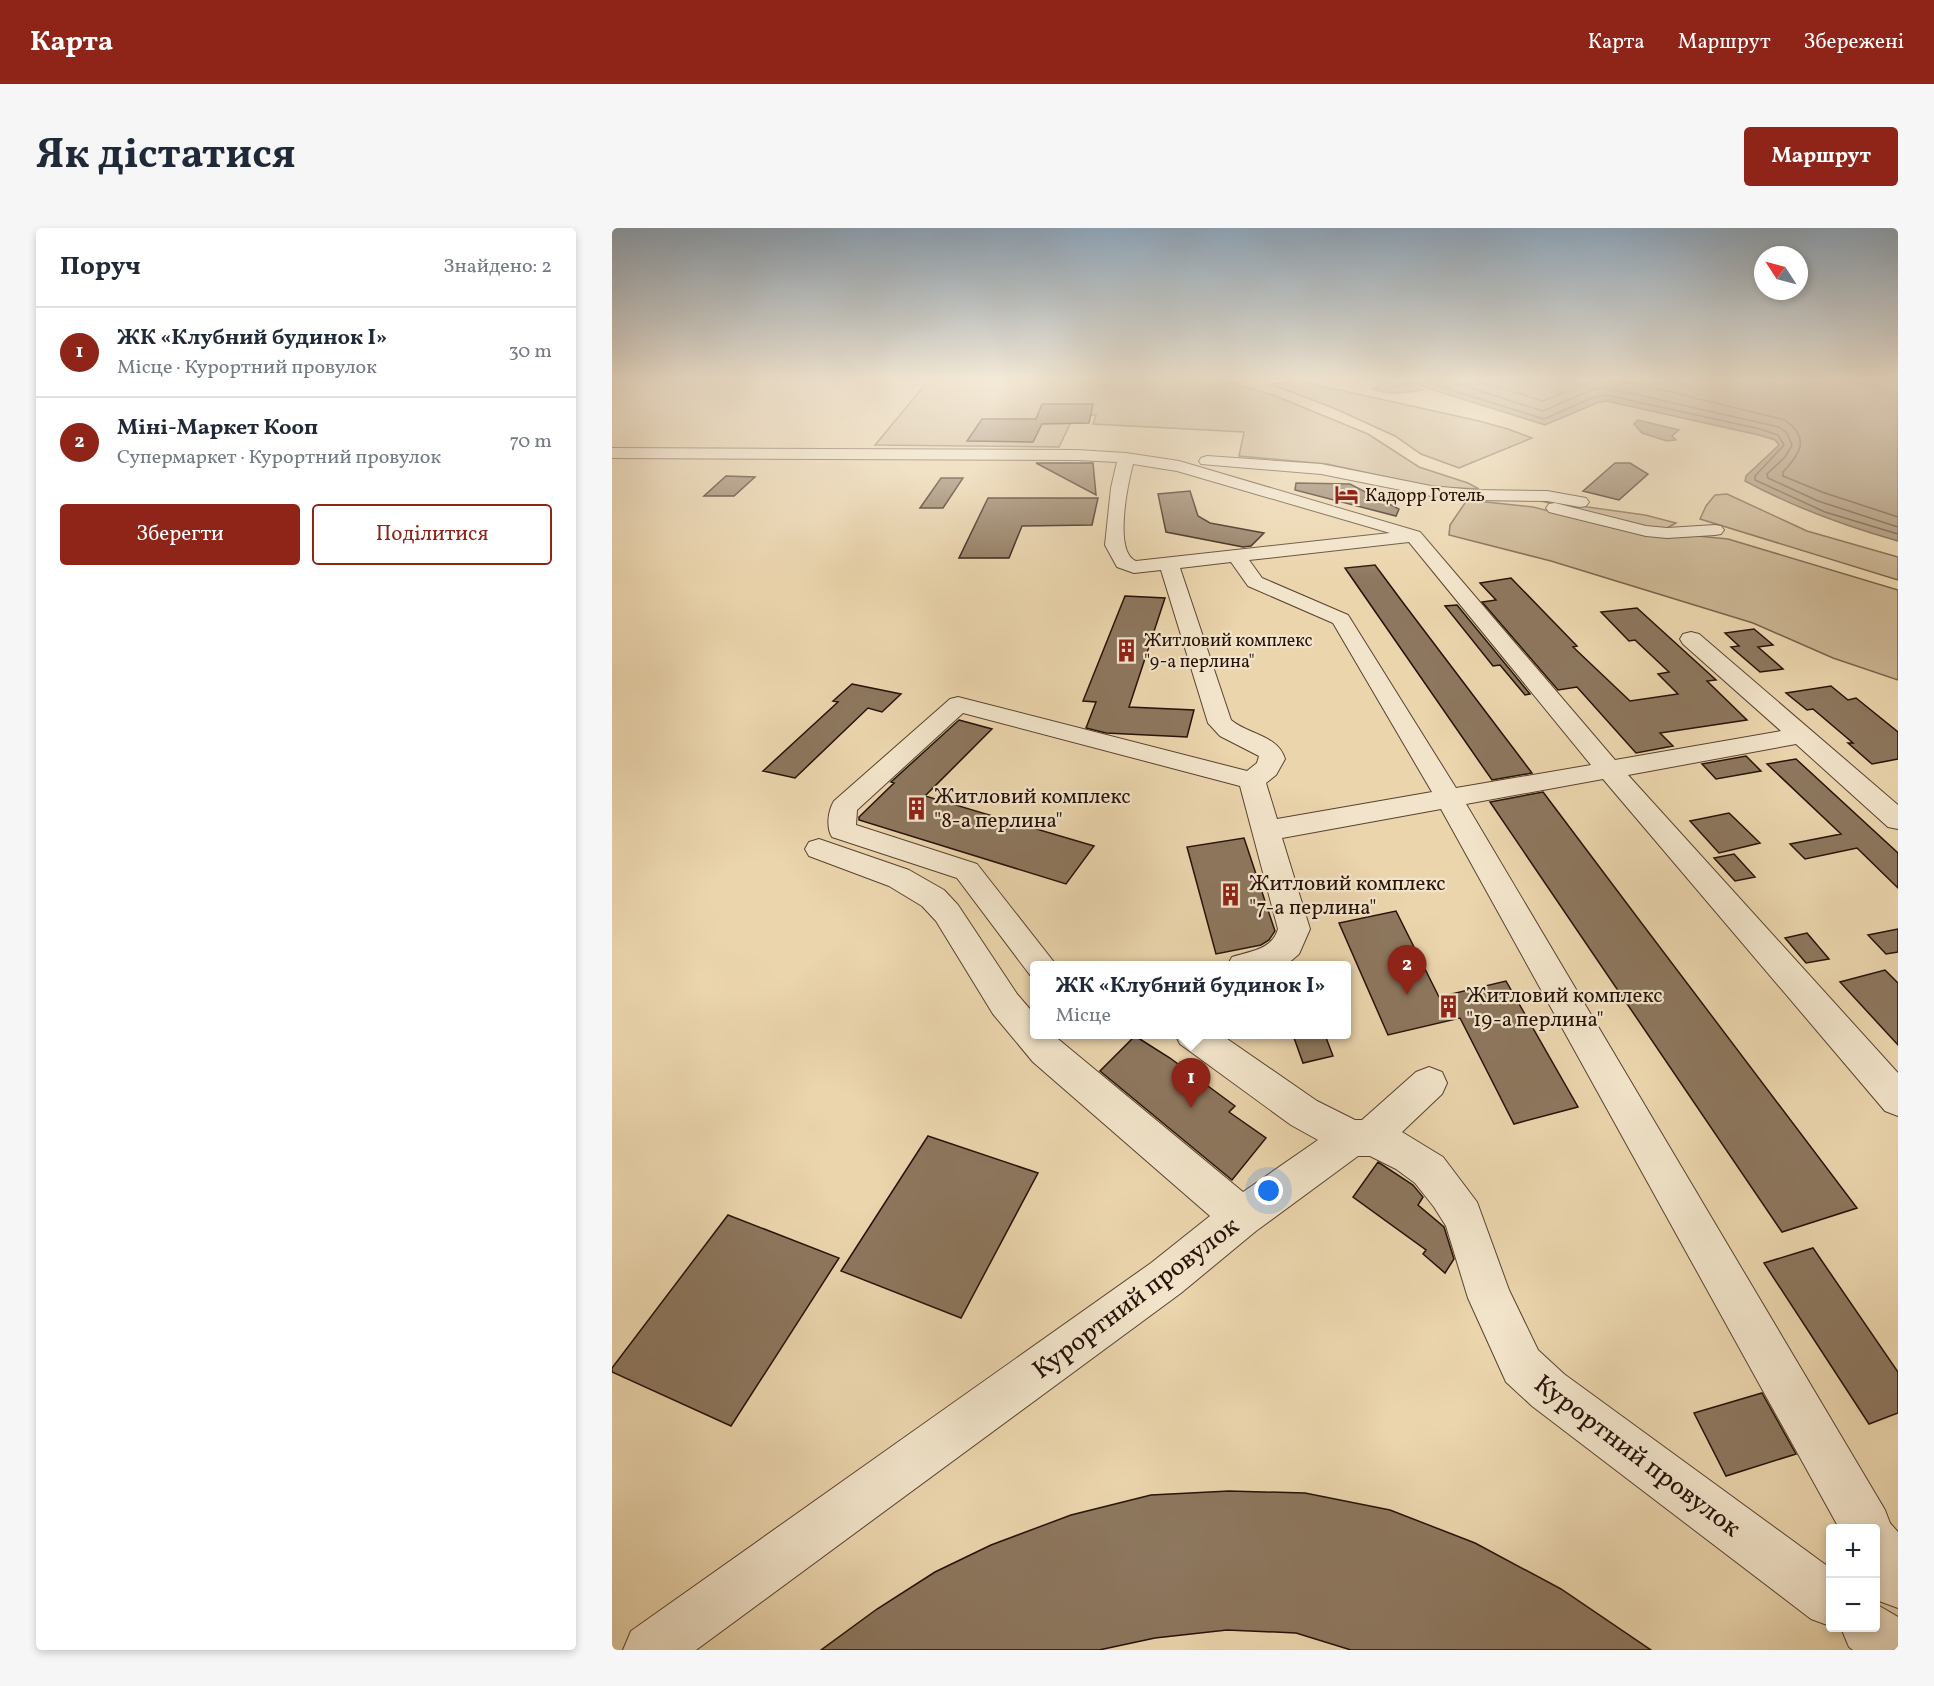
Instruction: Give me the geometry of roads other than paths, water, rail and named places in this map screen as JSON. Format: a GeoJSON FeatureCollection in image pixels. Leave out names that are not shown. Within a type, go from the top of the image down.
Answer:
{"type":"FeatureCollection","features":[{"type":"Feature","properties":{"kind":"street"},"geometry":{"type":"LineString","coordinates":[[612,453],[1077,455],[1126,458],[1179,466],[1414,536],[1609,770],[1898,1099]]}},
{"type":"Feature","properties":{"kind":"street"},"geometry":{"type":"LineString","coordinates":[[1126,458],[1137,455],[1321,470],[1431,491],[1547,496],[1580,502]]}},
{"type":"Feature","properties":{"kind":"street"},"geometry":{"type":"LineString","coordinates":[[1126,458],[1119,488],[1114,545],[1124,563],[1134,567],[1414,536]]}},
{"type":"Feature","properties":{"kind":"street"},"geometry":{"type":"LineString","coordinates":[[1495,495],[1646,531],[1667,533],[1715,530]]}},
{"type":"Feature","properties":{"kind":"street"},"geometry":{"type":"LineString","coordinates":[[1237,556],[1255,582],[1341,619],[1449,798],[1865,1524]]}},
{"type":"Feature","properties":{"kind":"street"},"geometry":{"type":"LineString","coordinates":[[1169,563],[1220,723],[1234,735],[1261,743],[1269,749],[1273,757],[1271,765],[1252,781]]}},
{"type":"Feature","properties":{"kind":"street"},"geometry":{"type":"LineString","coordinates":[[1691,639],[1898,820]]}},
{"type":"Feature","properties":{"kind":"street"},"geometry":{"type":"LineString","coordinates":[[1037,961],[967,871],[842,830],[844,807],[958,704],[1252,781]]}},
{"type":"Feature","properties":{"kind":"street"},"geometry":{"type":"LineString","coordinates":[[1266,831],[1803,735]]}},
{"type":"Feature","properties":{"kind":"street"},"geometry":{"type":"LineString","coordinates":[[1252,781],[1294,929],[1292,940],[1286,950],[1276,957],[1262,961]]}},
{"type":"Feature","properties":{"kind":"street"},"geometry":{"type":"LineString","coordinates":[[819,849],[899,878],[933,898],[947,914],[1005,1004],[1030,1026]]}},
{"type":"Feature","properties":{"kind":"street"},"geometry":{"type":"LineString","coordinates":[[1198,1039],[1304,1113],[1361,1138],[1429,1083]]}},
{"type":"Feature","properties":{"kind":"street"},"geometry":{"type":"LineString","coordinates":[[1049,1043],[1242,1216]]}},
{"type":"Feature","properties":{"kind":"street","name":"Курортний провулок"},"geometry":{"type":"LineString","coordinates":[[650,1650],[1166,1278],[1242,1216],[1361,1138],[1389,1145],[1410,1156],[1429,1170],[1448,1193],[1462,1216],[1490,1298],[1522,1366],[1557,1397],[1826,1597]]}},
{"type":"Feature","properties":{"kind":"street"},"geometry":{"type":"LineString","coordinates":[[1880,1551],[1898,1582]]}},
{"type":"Feature","properties":{"kind":"street"},"geometry":{"type":"LineString","coordinates":[[1873,1632],[1898,1650]]}},
{"type":"Feature","properties":{"kind":"water"},"geometry":{"type":"Polygon","coordinates":[[[1778,446],[1898,446],[1898,541],[1858,529],[1782,499],[1745,481],[1746,476],[1778,446]]]}},
{"type":"Feature","properties":{"kind":"place","name":"Кадорр Готель"},"geometry":{"type":"Point","coordinates":[1347,495]}},
{"type":"Feature","properties":{"kind":"place","name":"Житловий комплекс \"9-а перлина\""},"geometry":{"type":"Point","coordinates":[1126,650]}},
{"type":"Feature","properties":{"kind":"place","name":"Житловий комплекс \"8-а перлина\""},"geometry":{"type":"Point","coordinates":[916,808]}},
{"type":"Feature","properties":{"kind":"place","name":"Житловий комплекс \"7-а перлина\""},"geometry":{"type":"Point","coordinates":[1231,895]}},
{"type":"Feature","properties":{"kind":"place","name":"Міні-Маркет Кооп"},"geometry":{"type":"Point","coordinates":[1407,995]}},
{"type":"Feature","properties":{"kind":"place","name":"Житловий комплекс \"19-а перлина\""},"geometry":{"type":"Point","coordinates":[1448,1007]}},
{"type":"Feature","properties":{"kind":"place","name":"ЖК «Клубний будинок I»"},"geometry":{"type":"Point","coordinates":[1191,1108]}}]}
